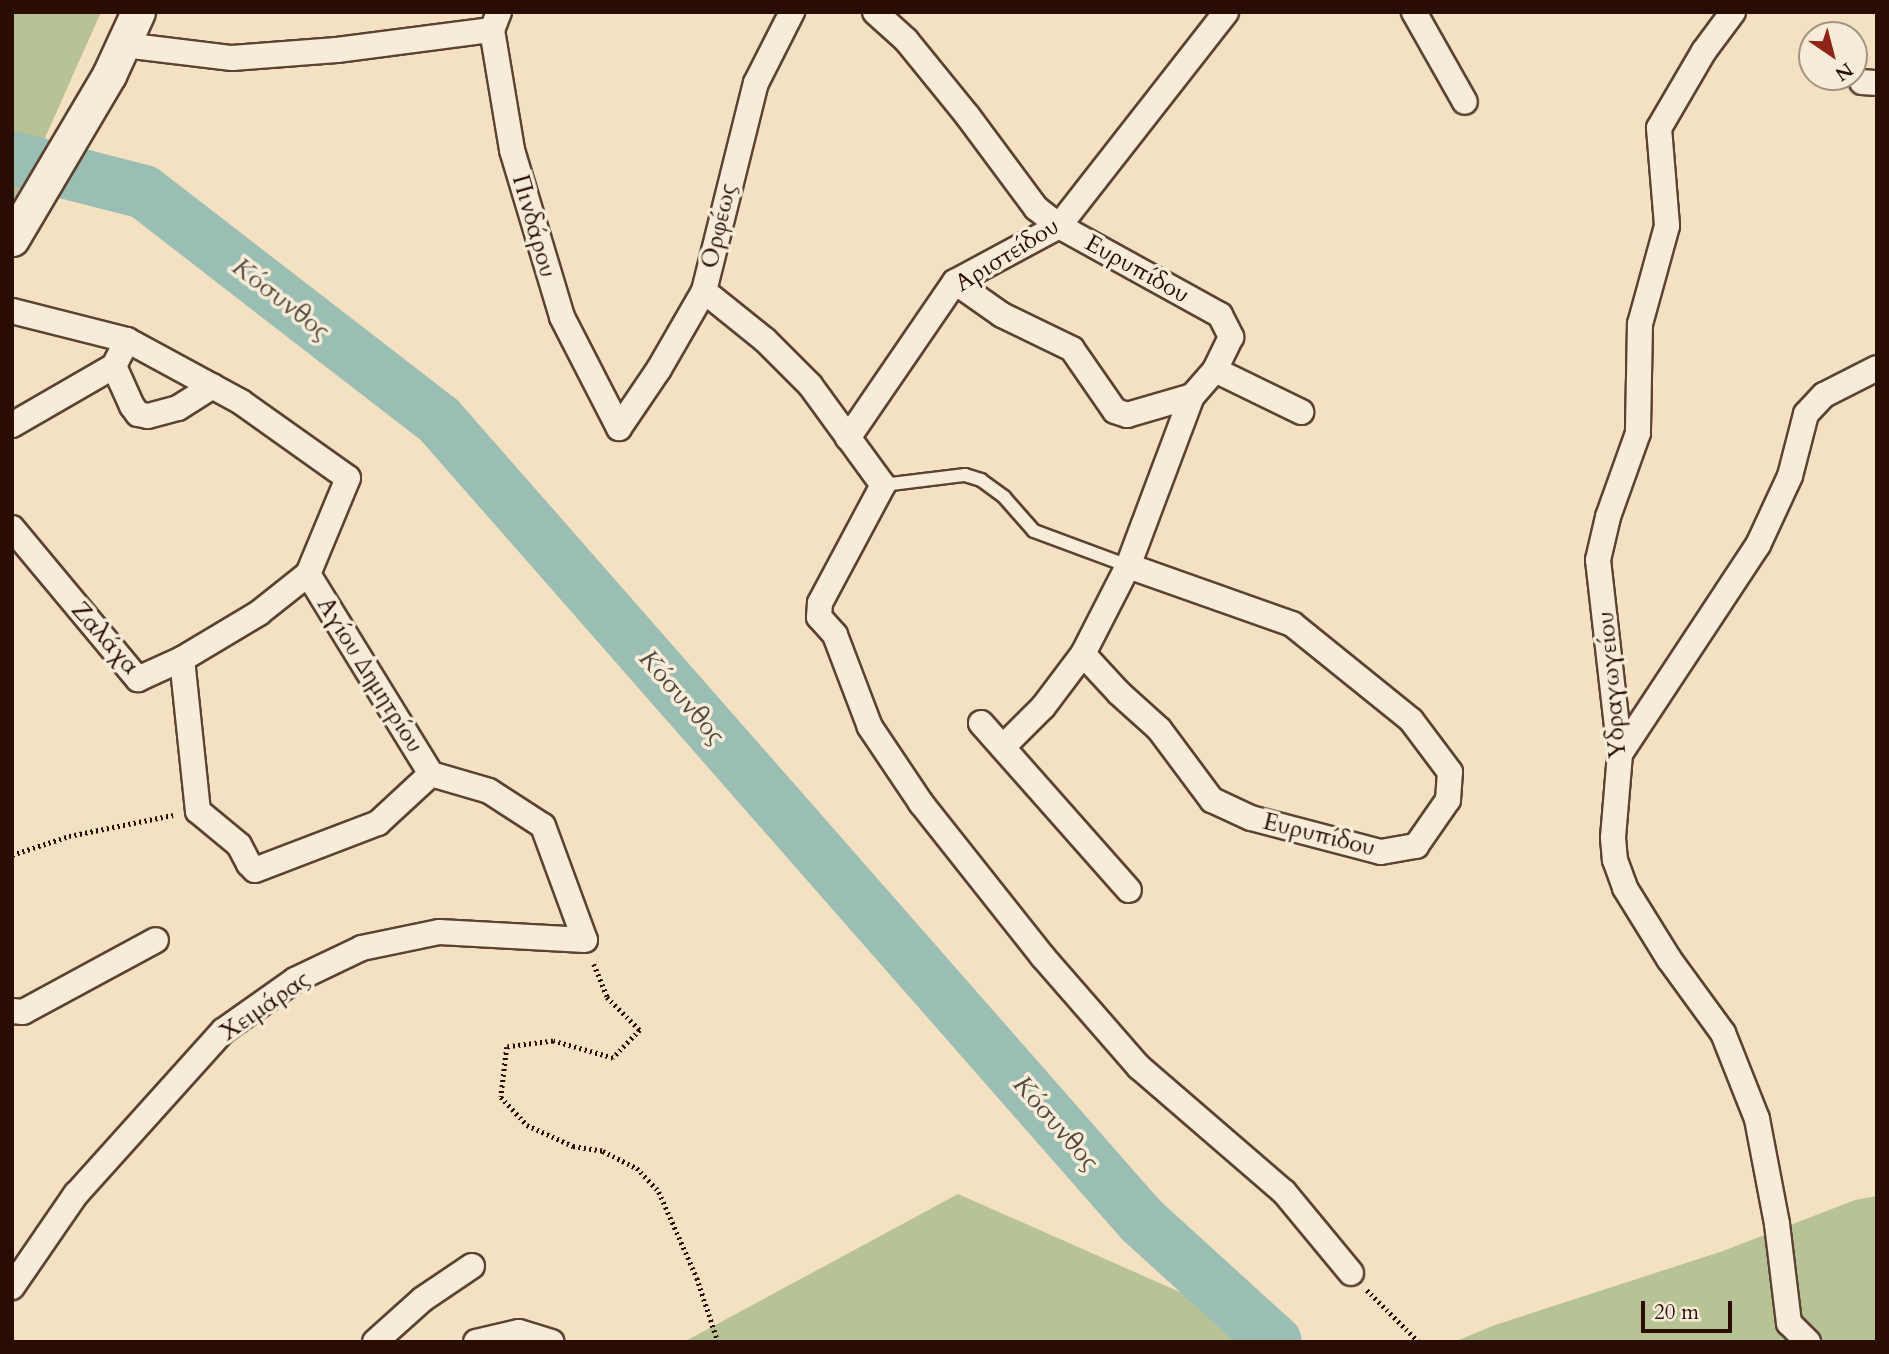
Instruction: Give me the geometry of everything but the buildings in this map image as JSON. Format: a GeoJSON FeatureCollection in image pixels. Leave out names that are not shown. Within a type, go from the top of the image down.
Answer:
{"type":"FeatureCollection","features":[{"type":"Feature","properties":{"kind":"main road"},"geometry":{"type":"LineString","coordinates":[[12,239],[109,75],[138,12]]}},
{"type":"Feature","properties":{"kind":"street","name":"Ορφέως"},"geometry":{"type":"LineString","coordinates":[[619,428],[659,369],[704,291],[756,83],[792,12]]}},
{"type":"Feature","properties":{"kind":"street","name":"Ευρυπίδου"},"geometry":{"type":"LineString","coordinates":[[875,12],[906,40],[967,115],[1036,208],[1059,226],[1220,315],[1231,337],[1215,370],[1192,396],[1128,566],[1083,654],[1119,693],[1159,729],[1212,800],[1251,818],[1381,852],[1416,846],[1448,800],[1450,772],[1410,720],[1292,624],[1128,566]]}},
{"type":"Feature","properties":{"kind":"street","name":"Αριστείδου"},"geometry":{"type":"LineString","coordinates":[[848,438],[955,282],[1059,226],[1226,12]]}},
{"type":"Feature","properties":{"kind":"street"},"geometry":{"type":"LineString","coordinates":[[1414,12],[1465,102]]}},
{"type":"Feature","properties":{"kind":"street","name":"Υδραγωγείου"},"geometry":{"type":"LineString","coordinates":[[1733,12],[1704,51],[1659,128],[1667,226],[1640,324],[1638,433],[1608,517],[1598,561],[1620,754],[1613,838],[1615,860],[1625,888],[1669,959],[1723,1033],[1757,1119],[1777,1224],[1788,1323],[1808,1342]]}},
{"type":"Feature","properties":{"kind":"street"},"geometry":{"type":"LineString","coordinates":[[124,46],[232,58],[337,50],[496,21]]}},
{"type":"Feature","properties":{"kind":"street","name":"Πινδάρου"},"geometry":{"type":"LineString","coordinates":[[496,21],[512,150],[555,295],[562,317],[619,428]]}},
{"type":"Feature","properties":{"kind":"street"},"geometry":{"type":"LineString","coordinates":[[955,282],[1002,315],[1072,349],[1115,411],[1127,415],[1192,396]]}},
{"type":"Feature","properties":{"kind":"street"},"geometry":{"type":"LineString","coordinates":[[704,291],[765,340],[810,385],[883,485],[820,603],[820,617],[835,635],[870,727],[920,803],[1042,957],[1139,1067],[1284,1192],[1351,1273]]}},
{"type":"Feature","properties":{"kind":"street"},"geometry":{"type":"LineString","coordinates":[[12,311],[127,340],[213,386],[348,478],[308,574],[259,613],[182,659],[198,811],[239,845],[249,864],[256,870],[378,823],[431,774],[489,791],[543,826],[585,940]]}},
{"type":"Feature","properties":{"kind":"street"},"geometry":{"type":"LineString","coordinates":[[12,425],[114,366],[127,340]]}},
{"type":"Feature","properties":{"kind":"street"},"geometry":{"type":"LineString","coordinates":[[114,366],[131,406],[138,414],[148,416],[178,408],[213,386]]}},
{"type":"Feature","properties":{"kind":"street"},"geometry":{"type":"LineString","coordinates":[[1620,754],[1758,545],[1790,476],[1807,414],[1824,396],[1877,368]]}},
{"type":"Feature","properties":{"kind":"street"},"geometry":{"type":"LineString","coordinates":[[1215,370],[1301,412]]}},
{"type":"Feature","properties":{"kind":"street","name":"Ζαλάχα"},"geometry":{"type":"LineString","coordinates":[[12,528],[138,679],[182,659]]}},
{"type":"Feature","properties":{"kind":"street","name":"Αγίου Δημητρίου"},"geometry":{"type":"LineString","coordinates":[[308,574],[431,774]]}},
{"type":"Feature","properties":{"kind":"street"},"geometry":{"type":"LineString","coordinates":[[1003,747],[1044,707],[1083,654]]}},
{"type":"Feature","properties":{"kind":"street"},"geometry":{"type":"LineString","coordinates":[[981,723],[1129,890]]}},
{"type":"Feature","properties":{"kind":"street","name":"Χειμάρας"},"geometry":{"type":"LineString","coordinates":[[12,1287],[76,1194],[223,1031],[295,980],[362,948],[439,932],[585,940]]}},
{"type":"Feature","properties":{"kind":"street"},"geometry":{"type":"LineString","coordinates":[[12,1011],[23,1012],[156,940]]}},
{"type":"Feature","properties":{"kind":"street"},"geometry":{"type":"LineString","coordinates":[[375,1342],[423,1299],[472,1266]]}},
{"type":"Feature","properties":{"kind":"street"},"geometry":{"type":"LineString","coordinates":[[476,1342],[519,1332],[552,1342]]}},
{"type":"Feature","properties":{"kind":"lane"},"geometry":{"type":"LineString","coordinates":[[883,485],[965,475],[981,480],[1003,497],[1034,531],[1128,566]]}},
{"type":"Feature","properties":{"kind":"path"},"geometry":{"type":"LineString","coordinates":[[12,855],[69,836],[145,818],[198,811]]}},
{"type":"Feature","properties":{"kind":"path"},"geometry":{"type":"LineString","coordinates":[[585,940],[607,997],[640,1030],[612,1058],[553,1041],[507,1047],[501,1097],[527,1125],[573,1146],[603,1151],[637,1168],[659,1192],[697,1278],[718,1342]]}},
{"type":"Feature","properties":{"kind":"path"},"geometry":{"type":"LineString","coordinates":[[1351,1273],[1419,1342]]}},
{"type":"Feature","properties":{"kind":"green space"},"geometry":{"type":"Polygon","coordinates":[[[12,12],[101,12],[12,212],[12,12]]]}},
{"type":"Feature","properties":{"kind":"green space"},"geometry":{"type":"Polygon","coordinates":[[[958,1194],[1293,1342],[684,1342],[958,1194]]]}},
{"type":"Feature","properties":{"kind":"green space"},"geometry":{"type":"Polygon","coordinates":[[[1877,1196],[1877,1342],[1454,1342],[1495,1325],[1723,1251],[1855,1200],[1877,1196]]]}},
{"type":"Feature","properties":{"kind":"waterway","name":"Κόσυνθος"},"geometry":{"type":"LineString","coordinates":[[12,158],[144,192],[439,420],[1141,1220],[1275,1342]]}}]}
